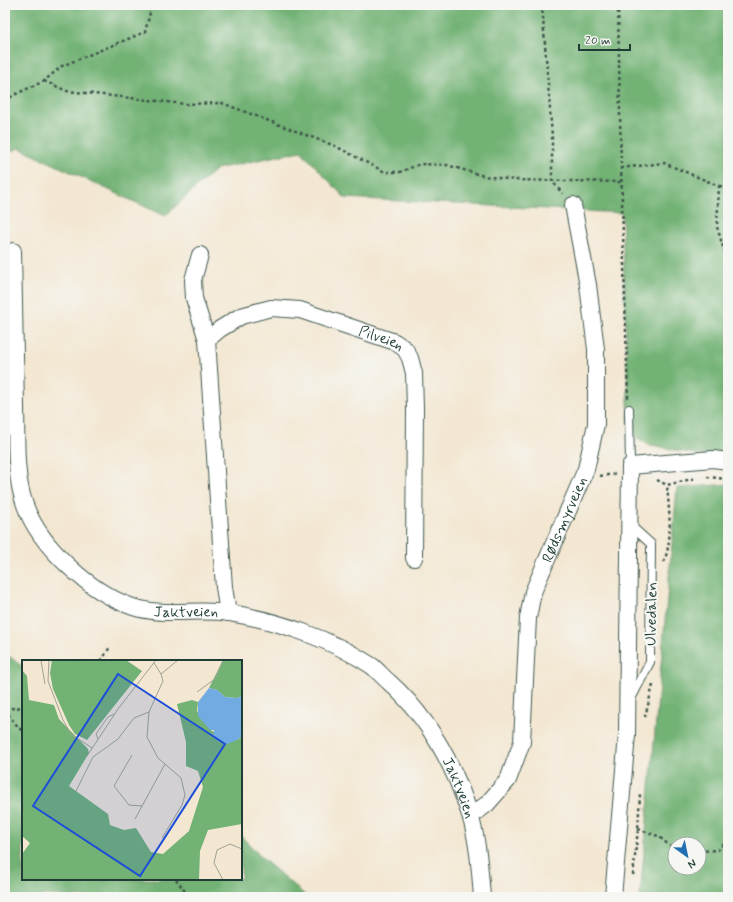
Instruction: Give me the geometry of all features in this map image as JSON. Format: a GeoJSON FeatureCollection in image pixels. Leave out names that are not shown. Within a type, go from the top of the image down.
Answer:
{"type":"FeatureCollection","features":[{"type":"Feature","properties":{"kind":"street","name":"Rødsmyrveien"},"geometry":{"type":"LineString","coordinates":[[471,816],[487,804],[508,780],[522,742],[528,618],[533,592],[584,474],[596,424],[596,349],[588,285],[573,205]]}},
{"type":"Feature","properties":{"kind":"street","name":"Jaktveien"},"geometry":{"type":"LineString","coordinates":[[13,251],[18,469],[25,505],[38,531],[58,556],[86,581],[108,596],[133,607],[155,611],[228,613],[283,624],[340,648],[373,667],[399,690],[421,718],[449,761],[471,816],[479,860],[482,897]]}},
{"type":"Feature","properties":{"kind":"street"},"geometry":{"type":"LineString","coordinates":[[200,255],[193,280],[194,298],[207,340],[224,587],[228,613]]}},
{"type":"Feature","properties":{"kind":"street","name":"Pilveien"},"geometry":{"type":"LineString","coordinates":[[207,340],[220,329],[241,316],[271,308],[300,310],[395,342],[405,349],[410,358],[414,373],[414,558]]}},
{"type":"Feature","properties":{"kind":"street"},"geometry":{"type":"LineString","coordinates":[[630,469],[713,459],[728,461]]}},
{"type":"Feature","properties":{"kind":"street","name":"Ulvedalen"},"geometry":{"type":"LineString","coordinates":[[613,897],[627,735],[630,469]]}},
{"type":"Feature","properties":{"kind":"lane"},"geometry":{"type":"LineString","coordinates":[[628,409],[630,469]]}},
{"type":"Feature","properties":{"kind":"lane","name":"Ulvedalen"},"geometry":{"type":"LineString","coordinates":[[627,706],[650,662],[652,544],[630,525]]}},
{"type":"Feature","properties":{"kind":"path"},"geometry":{"type":"LineString","coordinates":[[5,100],[14,94],[44,81],[62,66],[144,32],[152,5]]}},
{"type":"Feature","properties":{"kind":"path"},"geometry":{"type":"LineString","coordinates":[[542,5],[552,136],[552,181],[573,205]]}},
{"type":"Feature","properties":{"kind":"path"},"geometry":{"type":"LineString","coordinates":[[618,5],[621,182],[628,409]]}},
{"type":"Feature","properties":{"kind":"path"},"geometry":{"type":"LineString","coordinates":[[44,81],[67,91],[185,104],[222,104],[335,146],[385,172],[400,172],[420,164],[447,165],[484,176],[514,180],[621,182]]}},
{"type":"Feature","properties":{"kind":"path"},"geometry":{"type":"LineString","coordinates":[[621,168],[664,163],[719,186],[728,187]]}},
{"type":"Feature","properties":{"kind":"path"},"geometry":{"type":"LineString","coordinates":[[719,186],[717,227],[728,263]]}},
{"type":"Feature","properties":{"kind":"path"},"geometry":{"type":"LineString","coordinates":[[584,474],[599,476],[630,469]]}},
{"type":"Feature","properties":{"kind":"path"},"geometry":{"type":"LineString","coordinates":[[667,485],[703,477],[728,479]]}},
{"type":"Feature","properties":{"kind":"path"},"geometry":{"type":"LineString","coordinates":[[102,660],[110,647]]}},
{"type":"Feature","properties":{"kind":"path"},"geometry":{"type":"LineString","coordinates":[[22,707],[5,709],[22,731]]}},
{"type":"Feature","properties":{"kind":"path"},"geometry":{"type":"LineString","coordinates":[[632,882],[638,829],[658,836],[667,843]]}},
{"type":"Feature","properties":{"kind":"path"},"geometry":{"type":"LineString","coordinates":[[707,851],[718,850],[728,838]]}},
{"type":"Feature","properties":{"kind":"path"},"geometry":{"type":"LineString","coordinates":[[177,880],[188,897]]}},
{"type":"Feature","properties":{"kind":"green space"},"geometry":{"type":"Polygon","coordinates":[[[5,5],[728,5],[728,461],[647,444],[629,432],[622,213],[345,198],[301,151],[216,169],[165,216],[19,148],[5,154],[5,5]]]}},
{"type":"Feature","properties":{"kind":"green space"},"geometry":{"type":"Polygon","coordinates":[[[728,484],[728,897],[640,897],[677,488],[728,484]]]}},
{"type":"Feature","properties":{"kind":"green space"},"geometry":{"type":"Polygon","coordinates":[[[5,653],[22,666],[22,880],[242,880],[242,837],[262,858],[307,897],[71,897],[46,895],[39,897],[5,897],[5,653]]]}}]}
